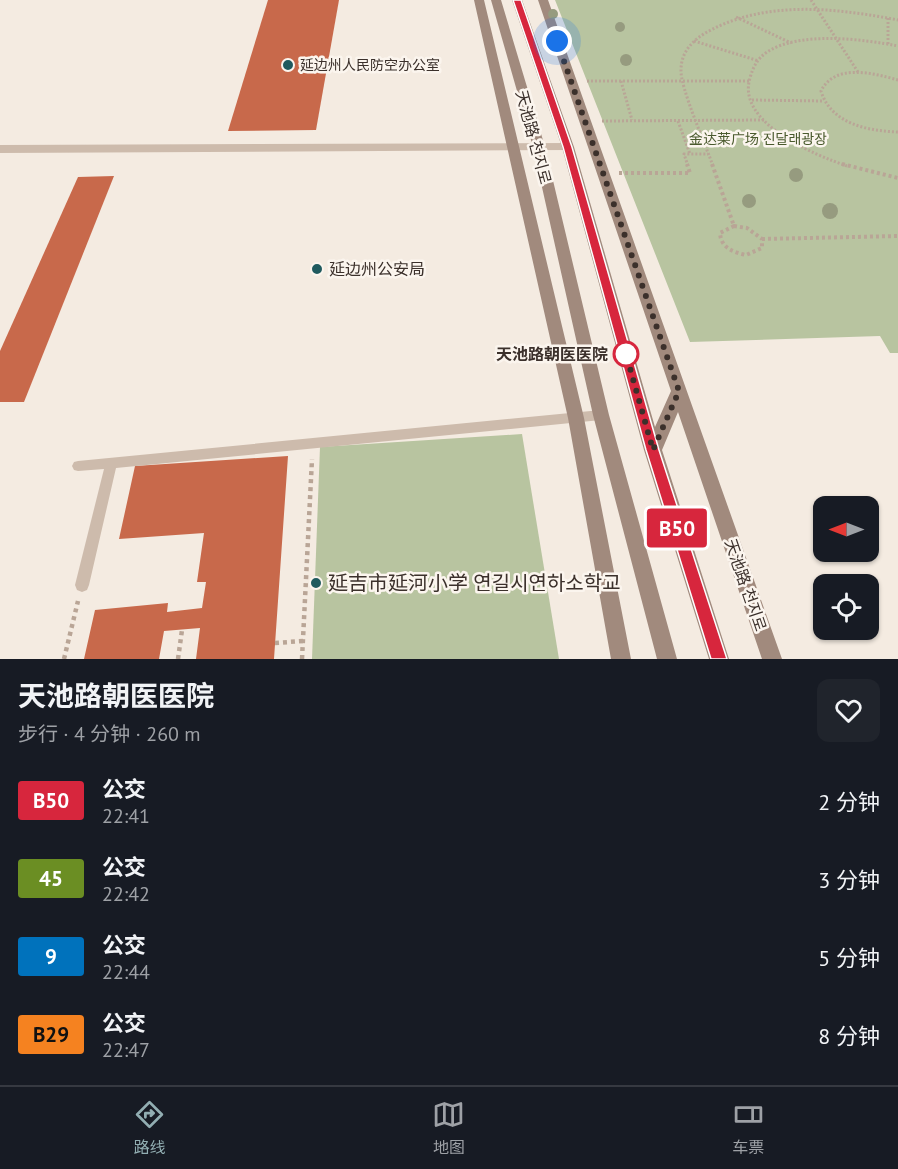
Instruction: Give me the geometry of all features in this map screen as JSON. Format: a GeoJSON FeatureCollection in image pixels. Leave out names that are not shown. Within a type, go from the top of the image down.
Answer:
{"type":"FeatureCollection","features":[{"type":"Feature","properties":{"kind":"main road","name":"天池路 천지로"},"geometry":{"type":"LineString","coordinates":[[479,0],[576,418],[621,659]]}},
{"type":"Feature","properties":{"kind":"main road","name":"天池路 천지로"},"geometry":{"type":"LineString","coordinates":[[496,0],[539,147],[601,415],[667,659]]}},
{"type":"Feature","properties":{"kind":"main road","name":"天池路 천지로"},"geometry":{"type":"LineString","coordinates":[[543,0],[772,659]]}},
{"type":"Feature","properties":{"kind":"main road","name":"天池路 천지로"},"geometry":{"type":"LineString","coordinates":[[519,3],[568,147],[653,450],[719,659]]}},
{"type":"Feature","properties":{"kind":"main road"},"geometry":{"type":"LineString","coordinates":[[653,450],[679,391]]}},
{"type":"Feature","properties":{"kind":"street"},"geometry":{"type":"LineString","coordinates":[[0,149],[568,147]]}},
{"type":"Feature","properties":{"kind":"lane"},"geometry":{"type":"LineString","coordinates":[[78,466],[601,415]]}},
{"type":"Feature","properties":{"kind":"lane"},"geometry":{"type":"LineString","coordinates":[[82,585],[111,463]]}},
{"type":"Feature","properties":{"kind":"path"},"geometry":{"type":"LineString","coordinates":[[811,0],[858,73]]}},
{"type":"Feature","properties":{"kind":"path"},"geometry":{"type":"LineString","coordinates":[[734,226],[683,81],[680,66],[694,40],[706,31],[736,17],[769,9],[816,8],[898,20]]}},
{"type":"Feature","properties":{"kind":"path"},"geometry":{"type":"LineString","coordinates":[[736,17],[792,44]]}},
{"type":"Feature","properties":{"kind":"path"},"geometry":{"type":"LineString","coordinates":[[888,18],[888,44]]}},
{"type":"Feature","properties":{"kind":"path"},"geometry":{"type":"LineString","coordinates":[[898,46],[836,38],[792,44],[777,48],[759,61],[749,81],[752,100],[766,120],[783,135],[818,155],[862,171],[898,177]]}},
{"type":"Feature","properties":{"kind":"path"},"geometry":{"type":"LineString","coordinates":[[694,40],[759,61]]}},
{"type":"Feature","properties":{"kind":"path"},"geometry":{"type":"LineString","coordinates":[[898,80],[858,73],[839,75],[828,80],[822,87],[824,100],[832,110],[853,123],[870,129],[898,133]]}},
{"type":"Feature","properties":{"kind":"path"},"geometry":{"type":"LineString","coordinates":[[583,81],[749,81]]}},
{"type":"Feature","properties":{"kind":"path"},"geometry":{"type":"LineString","coordinates":[[621,81],[632,120]]}},
{"type":"Feature","properties":{"kind":"path"},"geometry":{"type":"LineString","coordinates":[[752,100],[824,100]]}},
{"type":"Feature","properties":{"kind":"path"},"geometry":{"type":"LineString","coordinates":[[678,120],[690,154]]}},
{"type":"Feature","properties":{"kind":"path"},"geometry":{"type":"LineString","coordinates":[[598,121],[766,120]]}},
{"type":"Feature","properties":{"kind":"path"},"geometry":{"type":"LineString","coordinates":[[618,173],[690,173],[684,154],[708,154]]}},
{"type":"Feature","properties":{"kind":"path"},"geometry":{"type":"LineString","coordinates":[[762,239],[763,244],[758,252],[746,255],[731,251],[721,243],[720,233],[734,226],[747,228],[762,239],[898,236]]}},
{"type":"Feature","properties":{"kind":"path"},"geometry":{"type":"LineString","coordinates":[[302,659],[313,443]]}},
{"type":"Feature","properties":{"kind":"path"},"geometry":{"type":"LineString","coordinates":[[64,659],[82,585]]}},
{"type":"Feature","properties":{"kind":"path"},"geometry":{"type":"LineString","coordinates":[[178,659],[182,630]]}},
{"type":"Feature","properties":{"kind":"path"},"geometry":{"type":"LineString","coordinates":[[275,643],[303,641]]}},
{"type":"Feature","properties":{"kind":"green space","name":"金达莱广场 진달래광장"},"geometry":{"type":"Polygon","coordinates":[[[555,0],[898,0],[898,353],[890,353],[880,336],[690,342],[555,0]]]}},
{"type":"Feature","properties":{"kind":"green space"},"geometry":{"type":"Polygon","coordinates":[[[522,434],[559,659],[312,659],[320,447],[522,434]]]}},
{"type":"Feature","properties":{"kind":"building","name":"延边州人民防空办公室"},"geometry":{"type":"Polygon","coordinates":[[[268,0],[339,0],[316,130],[228,131],[268,0]]]}},
{"type":"Feature","properties":{"kind":"building"},"geometry":{"type":"Polygon","coordinates":[[[114,176],[24,402],[0,402],[0,351],[78,177],[114,176]]]}},
{"type":"Feature","properties":{"kind":"building"},"geometry":{"type":"Polygon","coordinates":[[[288,456],[274,659],[196,659],[200,628],[164,631],[159,659],[84,659],[95,610],[168,603],[167,612],[202,608],[206,582],[197,582],[204,533],[119,539],[135,466],[288,456]]]}},
{"type":"Feature","properties":{"kind":"bus line","name":"B50"},"geometry":{"type":"LineString","coordinates":[[517,0],[568,147],[653,450],[719,659]]}},
{"type":"Feature","properties":{"kind":"place","name":"延边州人民防空办公室"},"geometry":{"type":"Point","coordinates":[288,65]}},
{"type":"Feature","properties":{"kind":"place","name":"延边州公安局"},"geometry":{"type":"Point","coordinates":[317,269]}},
{"type":"Feature","properties":{"kind":"place","name":"天池路朝医医院"},"geometry":{"type":"Point","coordinates":[626,354]}},
{"type":"Feature","properties":{"kind":"place","name":"延吉市延河小学 연길시연하소학교"},"geometry":{"type":"Point","coordinates":[316,583]}},
{"type":"Feature","properties":{"kind":"route"},"geometry":{"type":"LineString","coordinates":[[557,41],[679,391],[653,450],[626,354]]}}]}
